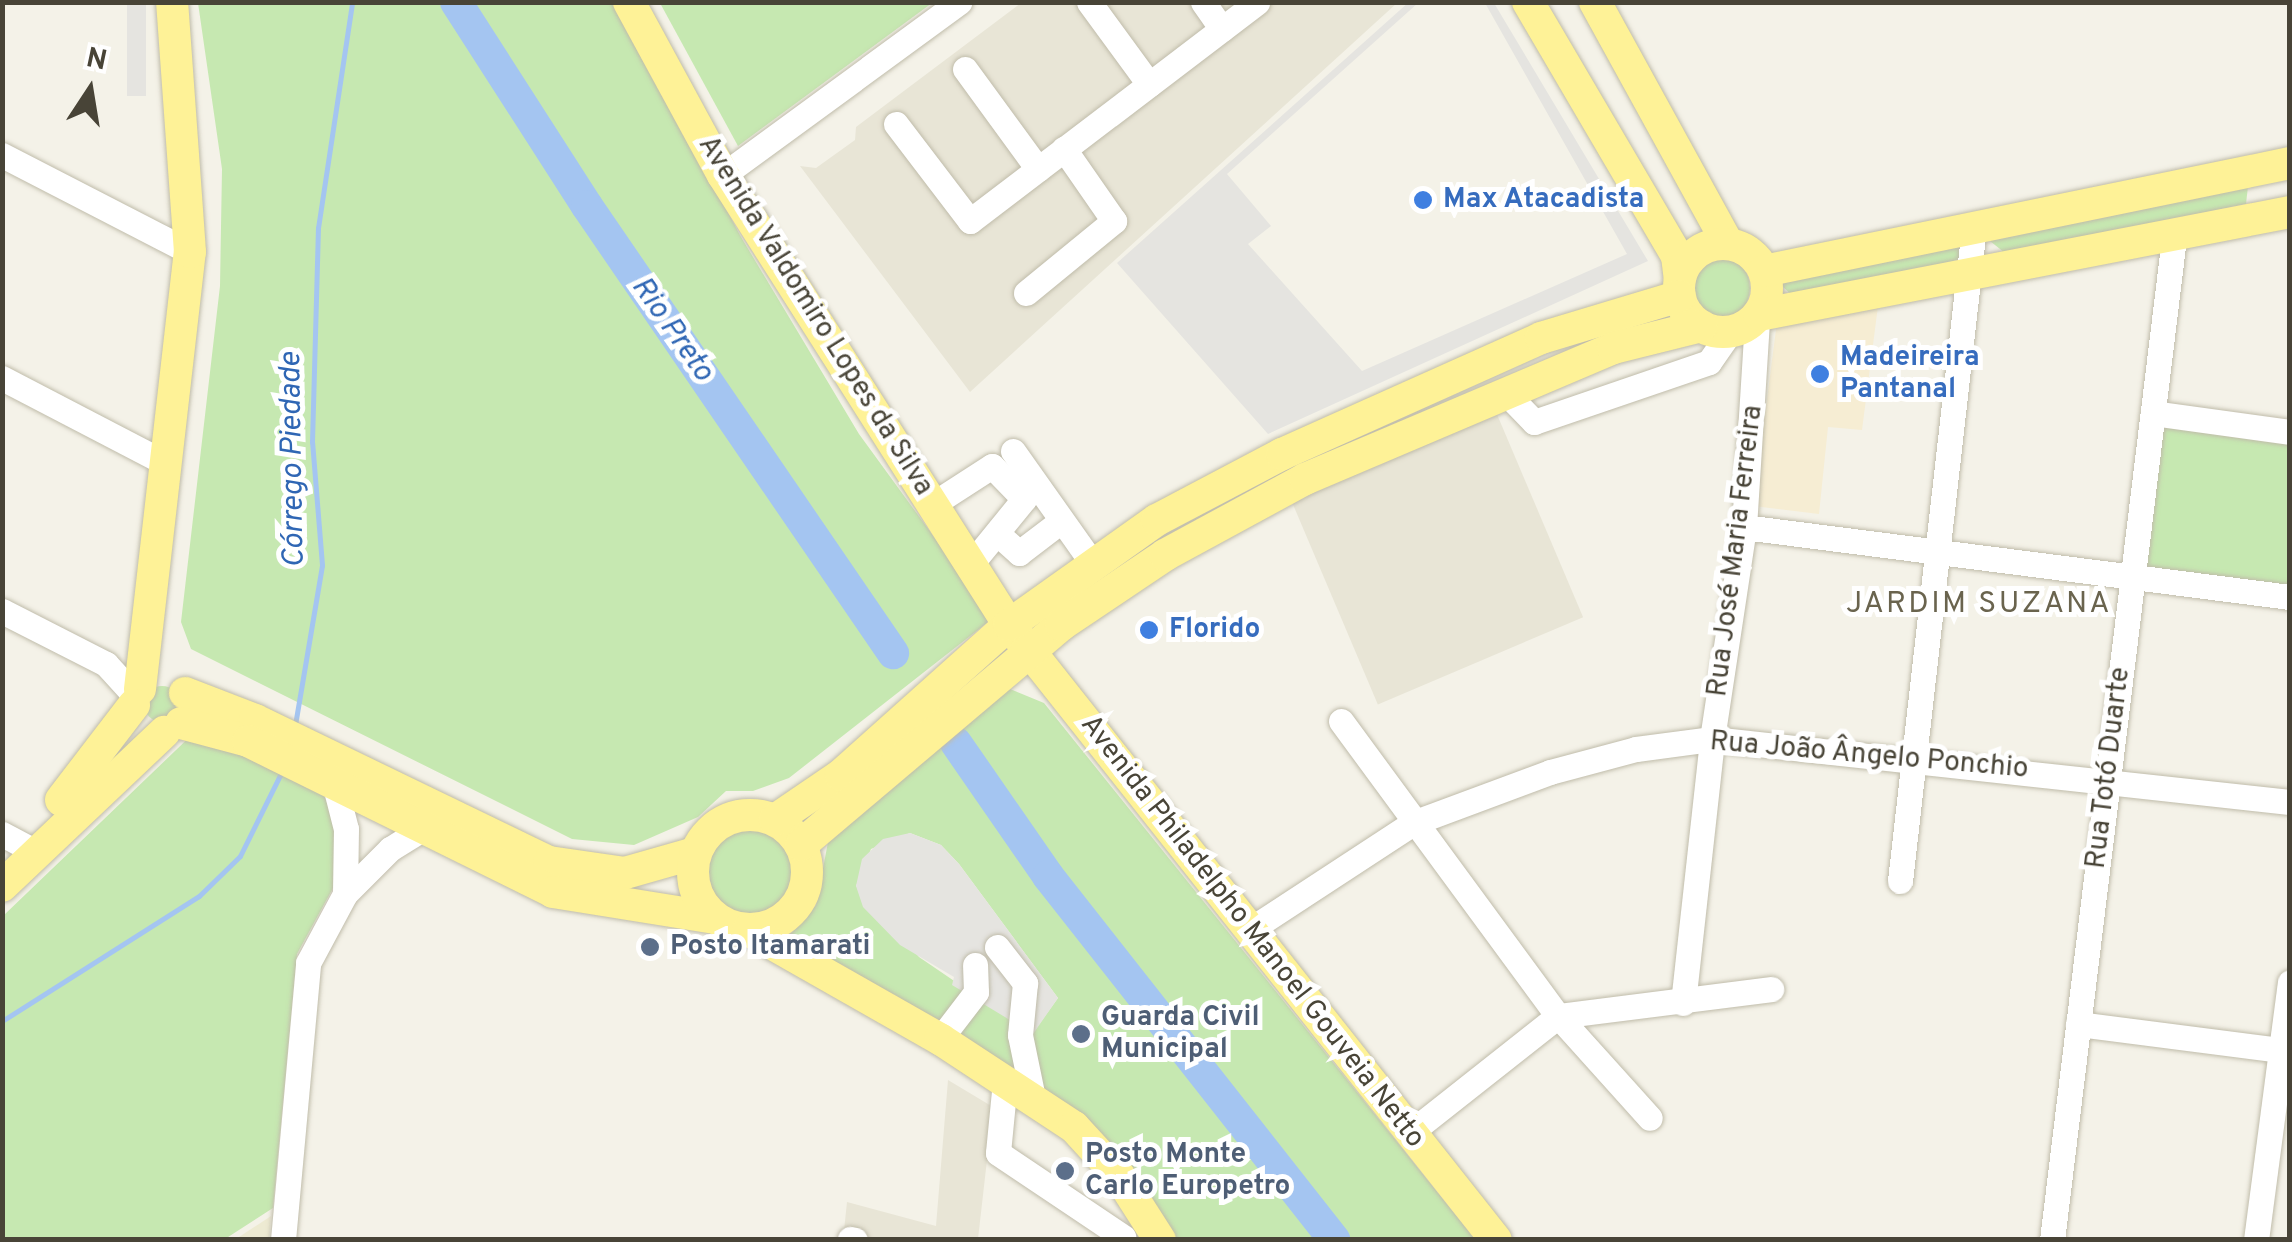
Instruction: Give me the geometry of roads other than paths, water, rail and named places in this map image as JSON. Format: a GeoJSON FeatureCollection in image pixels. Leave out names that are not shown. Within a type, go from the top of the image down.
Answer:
{"type":"FeatureCollection","features":[{"type":"Feature","properties":{"kind":"main road"},"geometry":{"type":"LineString","coordinates":[[172,2],[190,252],[150,638],[137,697],[140,721],[176,707]]}},
{"type":"Feature","properties":{"kind":"main road","name":"Avenida Valdomiro Lopes da Silva"},"geometry":{"type":"LineString","coordinates":[[629,2],[723,174],[1019,638]]}},
{"type":"Feature","properties":{"kind":"main road"},"geometry":{"type":"LineString","coordinates":[[1528,2],[1677,256],[1680,287]]}},
{"type":"Feature","properties":{"kind":"main road"},"geometry":{"type":"LineString","coordinates":[[1596,2],[1728,244]]}},
{"type":"Feature","properties":{"kind":"main road"},"geometry":{"type":"LineString","coordinates":[[1764,271],[2290,164]]}},
{"type":"Feature","properties":{"kind":"main road"},"geometry":{"type":"LineString","coordinates":[[2248,172],[2273,221]]}},
{"type":"Feature","properties":{"kind":"main road"},"geometry":{"type":"LineString","coordinates":[[774,820],[841,775],[1019,638],[1176,549],[1327,470],[1613,348],[2273,221],[2290,212]]}},
{"type":"Feature","properties":{"kind":"main road"},"geometry":{"type":"LineString","coordinates":[[800,844],[1019,638],[1091,562],[1158,520],[1282,454],[1454,382],[1541,338],[1680,287],[1700,250],[1728,244],[1752,255],[1764,271],[1767,296],[1742,326]]}},
{"type":"Feature","properties":{"kind":"main road"},"geometry":{"type":"LineString","coordinates":[[1680,287],[1742,326]]}},
{"type":"Feature","properties":{"kind":"main road"},"geometry":{"type":"LineString","coordinates":[[1425,428],[1454,402],[1454,382]]}},
{"type":"Feature","properties":{"kind":"main road"},"geometry":{"type":"LineString","coordinates":[[1327,470],[1341,444],[1369,418]]}},
{"type":"Feature","properties":{"kind":"main road"},"geometry":{"type":"LineString","coordinates":[[1158,520],[1176,549]]}},
{"type":"Feature","properties":{"kind":"main road"},"geometry":{"type":"LineString","coordinates":[[150,638],[176,707]]}},
{"type":"Feature","properties":{"kind":"main road","name":"Avenida Philadelpho Manoel Gouveia Netto"},"geometry":{"type":"LineString","coordinates":[[1019,638],[1496,1240]]}},
{"type":"Feature","properties":{"kind":"main road"},"geometry":{"type":"LineString","coordinates":[[2,886],[16,848],[86,773],[137,697],[155,680],[176,707],[251,730],[424,828],[580,901],[715,918],[748,930],[940,1039],[1019,1090],[1098,1150],[1160,1240]]}},
{"type":"Feature","properties":{"kind":"main road"},"geometry":{"type":"LineString","coordinates":[[16,848],[176,707]]}},
{"type":"Feature","properties":{"kind":"main road"},"geometry":{"type":"LineString","coordinates":[[323,771],[550,862],[626,873],[695,854],[728,819],[751,815],[774,820],[800,844],[808,868],[805,892],[792,912],[772,926],[748,930]]}},
{"type":"Feature","properties":{"kind":"main road"},"geometry":{"type":"LineString","coordinates":[[695,854],[700,900],[715,918]]}},
{"type":"Feature","properties":{"kind":"street"},"geometry":{"type":"LineString","coordinates":[[723,174],[959,2]]}},
{"type":"Feature","properties":{"kind":"street"},"geometry":{"type":"LineString","coordinates":[[1088,2],[1149,84]]}},
{"type":"Feature","properties":{"kind":"street"},"geometry":{"type":"LineString","coordinates":[[1203,2],[1222,29]]}},
{"type":"Feature","properties":{"kind":"street"},"geometry":{"type":"LineString","coordinates":[[896,124],[970,221],[1257,3]]}},
{"type":"Feature","properties":{"kind":"street"},"geometry":{"type":"LineString","coordinates":[[965,69],[1038,169]]}},
{"type":"Feature","properties":{"kind":"street"},"geometry":{"type":"LineString","coordinates":[[1026,293],[1114,221],[1064,149]]}},
{"type":"Feature","properties":{"kind":"street"},"geometry":{"type":"LineString","coordinates":[[2,155],[190,252]]}},
{"type":"Feature","properties":{"kind":"street"},"geometry":{"type":"LineString","coordinates":[[1900,881],[1974,228]]}},
{"type":"Feature","properties":{"kind":"street","name":"Rua Totó Duarte"},"geometry":{"type":"LineString","coordinates":[[2052,1240],[2174,238]]}},
{"type":"Feature","properties":{"kind":"street"},"geometry":{"type":"LineString","coordinates":[[1507,394],[1534,422],[1709,362],[1742,326]]}},
{"type":"Feature","properties":{"kind":"street","name":"Rua José Maria Ferreira"},"geometry":{"type":"LineString","coordinates":[[1683,1003],[1712,739],[1744,527],[1742,326]]}},
{"type":"Feature","properties":{"kind":"street"},"geometry":{"type":"LineString","coordinates":[[2,378],[166,463]]}},
{"type":"Feature","properties":{"kind":"street"},"geometry":{"type":"LineString","coordinates":[[2153,412],[2290,432]]}},
{"type":"Feature","properties":{"kind":"street"},"geometry":{"type":"LineString","coordinates":[[1013,452],[1091,562]]}},
{"type":"Feature","properties":{"kind":"street"},"geometry":{"type":"LineString","coordinates":[[932,504],[999,466],[1024,498],[999,535],[971,564]]}},
{"type":"Feature","properties":{"kind":"street"},"geometry":{"type":"LineString","coordinates":[[999,535],[1019,553],[1062,520]]}},
{"type":"Feature","properties":{"kind":"street"},"geometry":{"type":"LineString","coordinates":[[1744,527],[2290,597]]}},
{"type":"Feature","properties":{"kind":"street"},"geometry":{"type":"LineString","coordinates":[[2,610],[106,664],[137,697]]}},
{"type":"Feature","properties":{"kind":"street"},"geometry":{"type":"LineString","coordinates":[[1340,722],[1558,1016],[1650,1118]]}},
{"type":"Feature","properties":{"kind":"street","name":"Rua João Ângelo Ponchio"},"geometry":{"type":"LineString","coordinates":[[1250,929],[1413,823],[1550,772],[1636,749],[1712,739],[1916,756],[2290,802]]}},
{"type":"Feature","properties":{"kind":"street"},"geometry":{"type":"LineString","coordinates":[[323,771],[346,830],[345,894]]}},
{"type":"Feature","properties":{"kind":"street"},"geometry":{"type":"LineString","coordinates":[[283,1240],[308,962],[345,894],[390,849],[424,828]]}},
{"type":"Feature","properties":{"kind":"street"},"geometry":{"type":"LineString","coordinates":[[997,947],[1024,983],[1019,1090],[998,1153],[1123,1238],[1142,1210]]}},
{"type":"Feature","properties":{"kind":"street"},"geometry":{"type":"LineString","coordinates":[[940,1039],[976,992],[975,965]]}},
{"type":"Feature","properties":{"kind":"street"},"geometry":{"type":"LineString","coordinates":[[2256,1240],[2285,1051],[2290,982]]}},
{"type":"Feature","properties":{"kind":"street"},"geometry":{"type":"LineString","coordinates":[[1411,1132],[1558,1016],[1771,989]]}},
{"type":"Feature","properties":{"kind":"street"},"geometry":{"type":"LineString","coordinates":[[2078,1024],[2285,1051]]}},
{"type":"Feature","properties":{"kind":"waterway","name":"Córrego Piedade"},"geometry":{"type":"LineString","coordinates":[[295,725],[322,565],[312,442],[318,228],[352,2]]}},
{"type":"Feature","properties":{"kind":"waterway","name":"Rio Preto"},"geometry":{"type":"LineString","coordinates":[[456,2],[587,206],[893,653]]}},
{"type":"Feature","properties":{"kind":"waterway","name":"Rio Preto"},"geometry":{"type":"LineString","coordinates":[[956,743],[1048,876],[1334,1240]]}},
{"type":"Feature","properties":{"kind":"waterway","name":"Córrego Piedade"},"geometry":{"type":"LineString","coordinates":[[2,1021],[199,896],[240,856],[283,769]]}},
{"type":"Feature","properties":{"kind":"place","name":"Max Atacadista"},"geometry":{"type":"Point","coordinates":[1423,200]}},
{"type":"Feature","properties":{"kind":"place","name":"Madeireira Pantanal"},"geometry":{"type":"Point","coordinates":[1820,374]}},
{"type":"Feature","properties":{"kind":"place","name":"Florido"},"geometry":{"type":"Point","coordinates":[1149,630]}},
{"type":"Feature","properties":{"kind":"place","name":"Posto Itamarati"},"geometry":{"type":"Point","coordinates":[650,947]}},
{"type":"Feature","properties":{"kind":"place","name":"Guarda Civil Municipal"},"geometry":{"type":"Point","coordinates":[1081,1034]}},
{"type":"Feature","properties":{"kind":"place","name":"Posto Monte Carlo Europetro"},"geometry":{"type":"Point","coordinates":[1065,1171]}},
{"type":"Feature","properties":{"kind":"district","name":"JARDIM SUZANA"},"geometry":{"type":"Point","coordinates":[1979,605]}}]}
